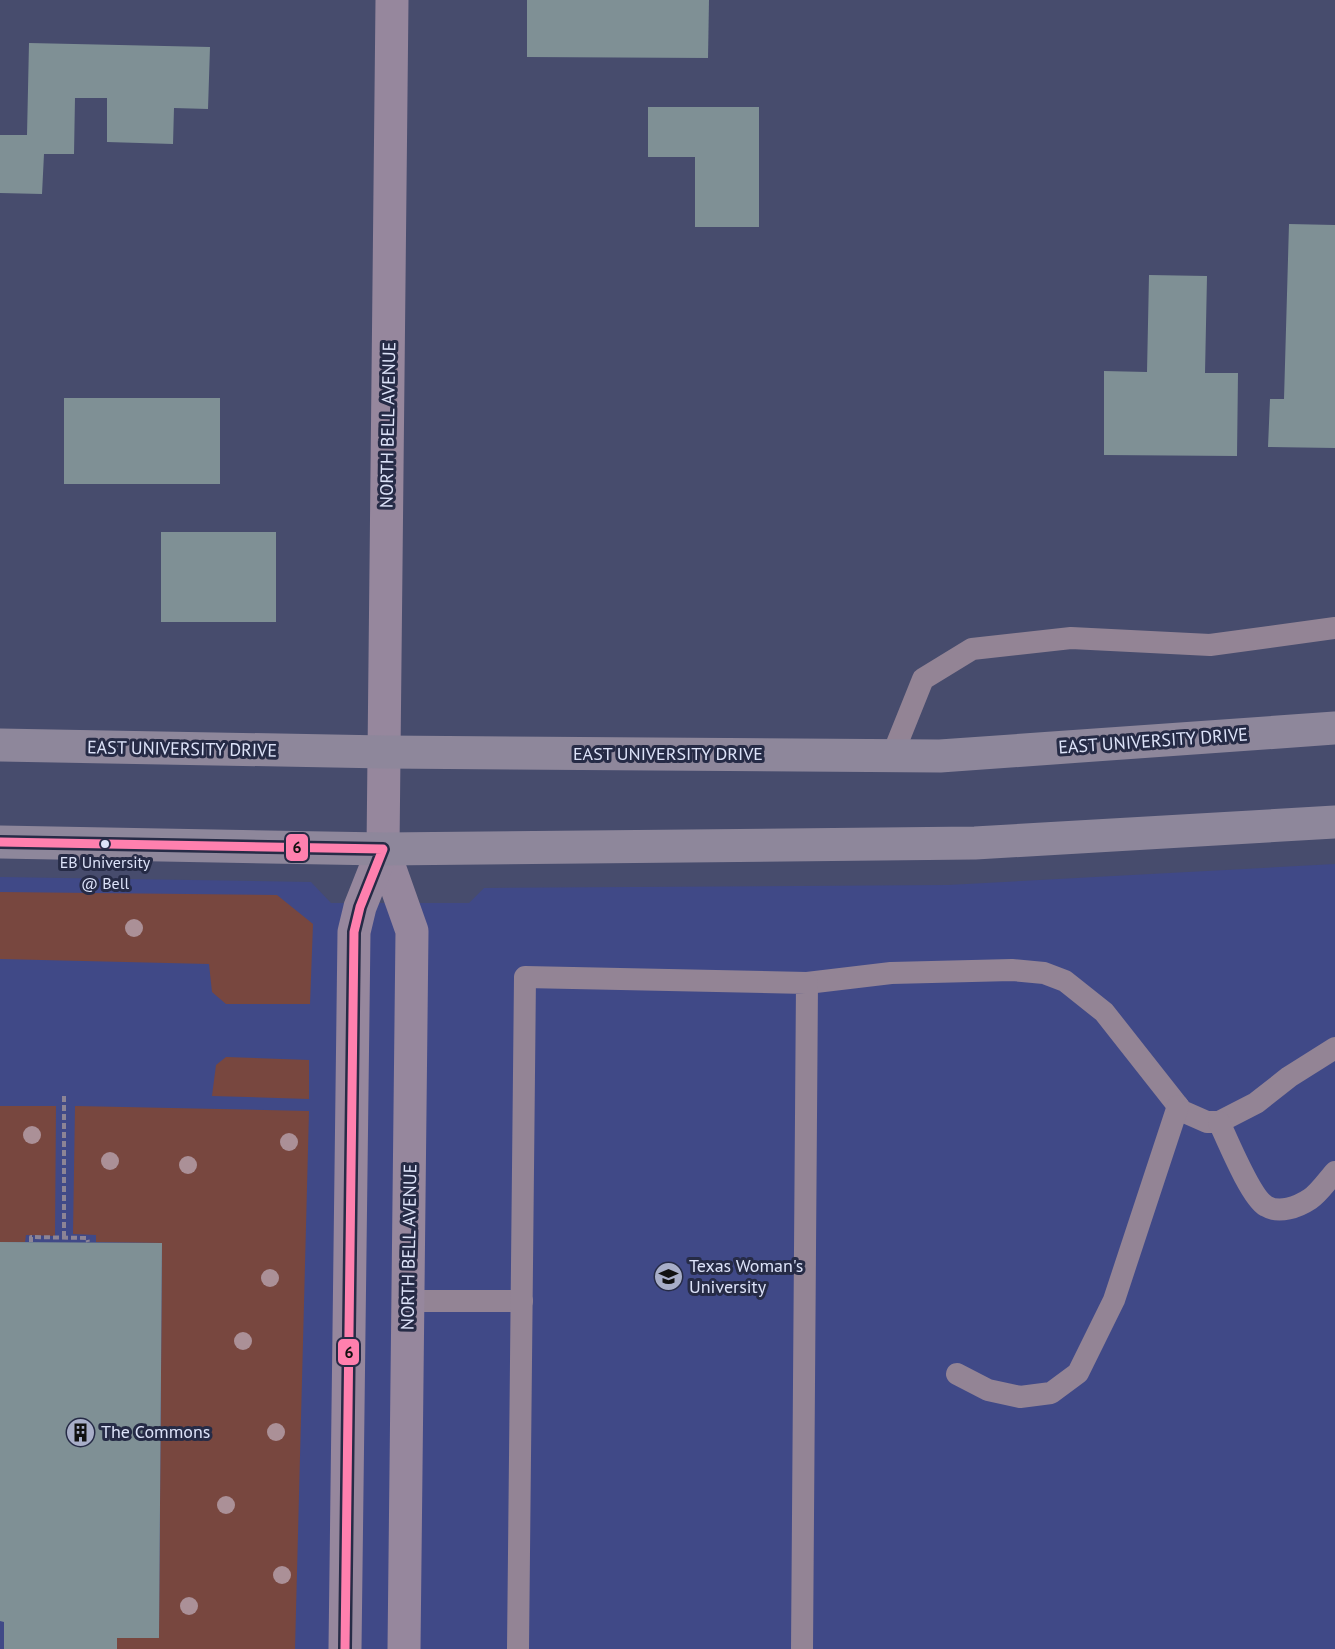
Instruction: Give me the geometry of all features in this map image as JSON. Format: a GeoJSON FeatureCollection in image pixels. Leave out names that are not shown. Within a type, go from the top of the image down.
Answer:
{"type":"FeatureCollection","features":[{"type":"Feature","properties":{"kind":"main road","name":"NORTH BELL AVENUE"},"geometry":{"type":"LineString","coordinates":[[345,1649],[354,932],[360,907],[383,849],[392,0]]}},
{"type":"Feature","properties":{"kind":"main road","name":"EAST UNIVERSITY DRIVE"},"geometry":{"type":"LineString","coordinates":[[0,745],[385,752],[940,756],[1335,728]]}},
{"type":"Feature","properties":{"kind":"main road"},"geometry":{"type":"LineString","coordinates":[[0,842],[383,849],[975,843],[1335,822]]}},
{"type":"Feature","properties":{"kind":"main road","name":"NORTH BELL AVENUE"},"geometry":{"type":"LineString","coordinates":[[383,849],[412,931],[404,1649]]}},
{"type":"Feature","properties":{"kind":"lane"},"geometry":{"type":"LineString","coordinates":[[892,756],[923,679],[972,649],[1071,638],[1210,645],[1335,628]]}},
{"type":"Feature","properties":{"kind":"lane"},"geometry":{"type":"LineString","coordinates":[[518,1649],[525,977],[807,983],[891,973],[1011,970],[1044,973],[1065,981],[1104,1012],[1182,1111],[1207,1122],[1219,1122],[1256,1103],[1335,1048]]}},
{"type":"Feature","properties":{"kind":"lane"},"geometry":{"type":"LineString","coordinates":[[802,1649],[807,983]]}},
{"type":"Feature","properties":{"kind":"lane"},"geometry":{"type":"LineString","coordinates":[[957,1374],[988,1390],[1020,1397],[1051,1393],[1078,1373],[1114,1300],[1178,1106]]}},
{"type":"Feature","properties":{"kind":"lane"},"geometry":{"type":"LineString","coordinates":[[1219,1122],[1252,1189],[1265,1206],[1279,1209],[1295,1207],[1311,1198],[1335,1173]]}},
{"type":"Feature","properties":{"kind":"lane"},"geometry":{"type":"LineString","coordinates":[[408,1300],[522,1300]]}},
{"type":"Feature","properties":{"kind":"path"},"geometry":{"type":"LineString","coordinates":[[64,1096],[64,1238]]}},
{"type":"Feature","properties":{"kind":"path"},"geometry":{"type":"LineString","coordinates":[[31,1242],[31,1237],[87,1238],[88,1242]]}},
{"type":"Feature","properties":{"kind":"shaded area","name":"Texas Woman's University"},"geometry":{"type":"Polygon","coordinates":[[[1335,864],[1335,1649],[0,1649],[0,877],[311,882],[331,903],[469,903],[484,888],[948,885],[1335,864]]]}},
{"type":"Feature","properties":{"kind":"shaded area"},"geometry":{"type":"Polygon","coordinates":[[[0,892],[277,895],[313,924],[310,1004],[226,1004],[212,992],[209,964],[0,959],[0,892]]]}},
{"type":"Feature","properties":{"kind":"shaded area"},"geometry":{"type":"Polygon","coordinates":[[[226,1057],[309,1060],[309,1099],[212,1096],[216,1065],[226,1057]]]}},
{"type":"Feature","properties":{"kind":"shaded area"},"geometry":{"type":"Polygon","coordinates":[[[0,1106],[56,1106],[55,1236],[26,1235],[25,1242],[0,1242],[0,1106]]]}},
{"type":"Feature","properties":{"kind":"shaded area"},"geometry":{"type":"Polygon","coordinates":[[[75,1106],[309,1111],[295,1649],[117,1649],[117,1638],[159,1638],[162,1243],[96,1242],[96,1235],[73,1234],[75,1106]]]}},
{"type":"Feature","properties":{"kind":"building"},"geometry":{"type":"Polygon","coordinates":[[[527,0],[709,0],[708,58],[527,57],[527,0]]]}},
{"type":"Feature","properties":{"kind":"building"},"geometry":{"type":"Polygon","coordinates":[[[29,43],[210,47],[208,109],[174,108],[173,144],[107,142],[107,98],[75,98],[74,154],[44,154],[42,194],[0,193],[0,135],[27,135],[29,43]]]}},
{"type":"Feature","properties":{"kind":"building"},"geometry":{"type":"Polygon","coordinates":[[[648,107],[759,107],[759,227],[695,227],[695,157],[648,157],[648,107]]]}},
{"type":"Feature","properties":{"kind":"building"},"geometry":{"type":"Polygon","coordinates":[[[1289,224],[1335,225],[1335,448],[1268,447],[1270,399],[1284,399],[1289,224]]]}},
{"type":"Feature","properties":{"kind":"building"},"geometry":{"type":"Polygon","coordinates":[[[1149,275],[1207,276],[1205,373],[1238,373],[1237,456],[1104,455],[1104,371],[1147,372],[1149,275]]]}},
{"type":"Feature","properties":{"kind":"building"},"geometry":{"type":"Polygon","coordinates":[[[64,398],[220,398],[220,484],[64,484],[64,398]]]}},
{"type":"Feature","properties":{"kind":"building"},"geometry":{"type":"Polygon","coordinates":[[[161,532],[276,532],[276,622],[161,622],[161,532]]]}},
{"type":"Feature","properties":{"kind":"building","name":"The Commons"},"geometry":{"type":"Polygon","coordinates":[[[0,1242],[162,1243],[159,1638],[117,1638],[117,1649],[4,1649],[4,1622],[0,1621],[0,1242]]]}},
{"type":"Feature","properties":{"kind":"transit line","name":"6"},"geometry":{"type":"LineString","coordinates":[[0,842],[383,849],[360,907],[354,932],[345,1649]]}},
{"type":"Feature","properties":{"kind":"place","name":"EB University @ Bell"},"geometry":{"type":"Point","coordinates":[105,844]}},
{"type":"Feature","properties":{"kind":"place","name":"Texas Woman's University"},"geometry":{"type":"Point","coordinates":[668,1276]}},
{"type":"Feature","properties":{"kind":"place","name":"The Commons"},"geometry":{"type":"Point","coordinates":[80,1432]}}]}
